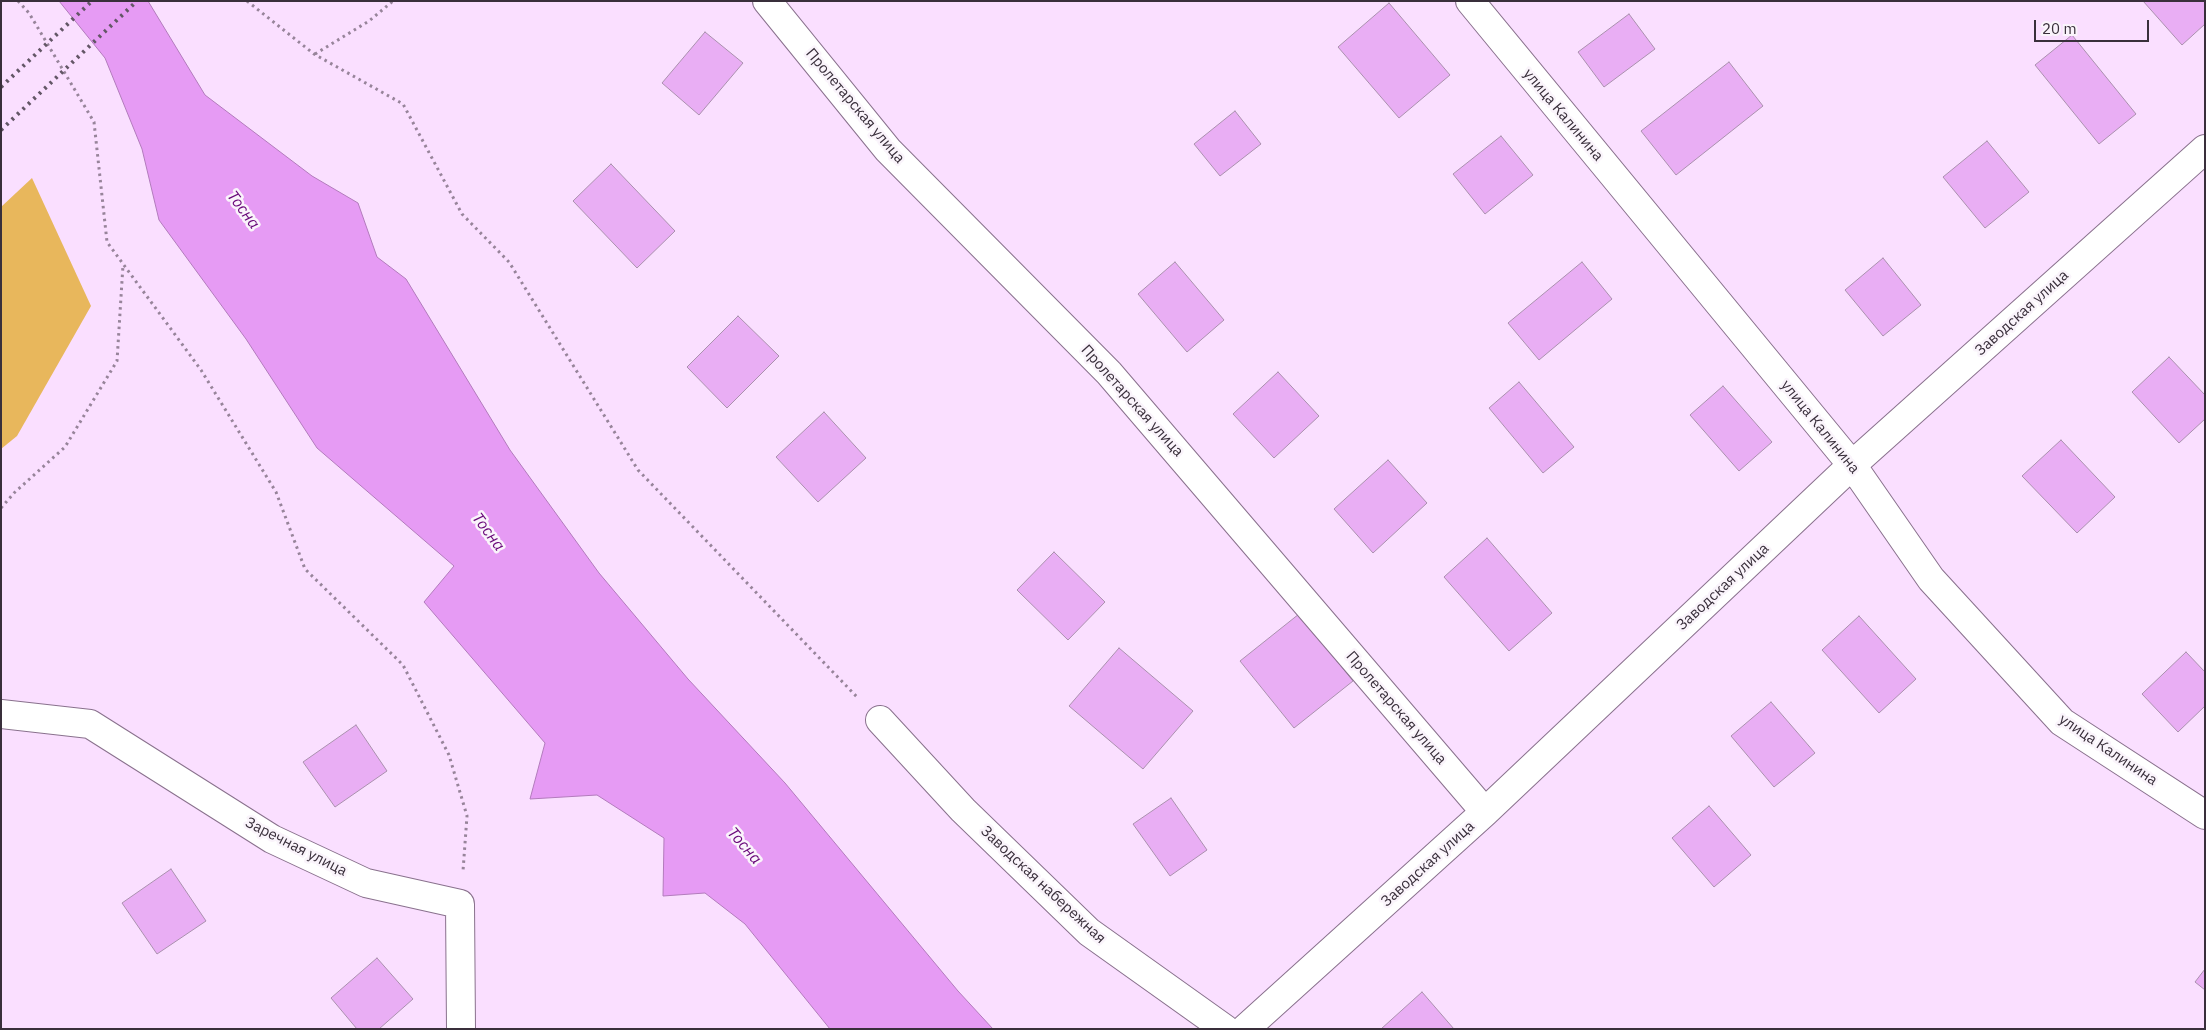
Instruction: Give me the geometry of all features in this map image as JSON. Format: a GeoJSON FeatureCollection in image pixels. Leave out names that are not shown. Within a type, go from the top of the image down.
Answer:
{"type":"FeatureCollection","features":[{"type":"Feature","properties":{"kind":"street","name":"Пролетарская улица"},"geometry":{"type":"LineString","coordinates":[[767,1],[888,150],[1110,373],[1484,812]]}},
{"type":"Feature","properties":{"kind":"street","name":"улица Калинина"},"geometry":{"type":"LineString","coordinates":[[1470,1],[1852,465],[1931,579],[2062,722],[2205,814]]}},
{"type":"Feature","properties":{"kind":"street","name":"Заводская улица"},"geometry":{"type":"LineString","coordinates":[[1245,1029],[1484,812],[1852,465],[2205,149]]}},
{"type":"Feature","properties":{"kind":"street","name":"Заречная улица"},"geometry":{"type":"LineString","coordinates":[[1,714],[90,724],[272,838],[366,883],[460,904]]}},
{"type":"Feature","properties":{"kind":"street","name":"Заводская набережная"},"geometry":{"type":"LineString","coordinates":[[880,720],[963,810],[1089,932],[1225,1029]]}},
{"type":"Feature","properties":{"kind":"street"},"geometry":{"type":"LineString","coordinates":[[460,904],[461,1029]]}},
{"type":"Feature","properties":{"kind":"path"},"geometry":{"type":"LineString","coordinates":[[18,1],[29,13],[94,122],[107,242],[200,370],[276,492],[305,569],[403,665],[449,755],[467,816],[460,904]]}},
{"type":"Feature","properties":{"kind":"path"},"geometry":{"type":"LineString","coordinates":[[247,1],[273,24],[314,54],[403,104],[462,214],[509,262],[638,470],[880,720]]}},
{"type":"Feature","properties":{"kind":"path"},"geometry":{"type":"LineString","coordinates":[[314,54],[369,21],[393,1]]}},
{"type":"Feature","properties":{"kind":"path"},"geometry":{"type":"LineString","coordinates":[[1,508],[14,493],[65,447],[116,361],[123,264]]}},
{"type":"Feature","properties":{"kind":"shaded area"},"geometry":{"type":"Polygon","coordinates":[[[32,178],[91,306],[17,436],[1,449],[1,207],[32,178]]]}},
{"type":"Feature","properties":{"kind":"water","name":"Тосна"},"geometry":{"type":"Polygon","coordinates":[[[59,1],[148,1],[205,95],[312,176],[358,203],[377,257],[406,279],[510,450],[599,573],[688,679],[785,783],[958,991],[993,1029],[830,1029],[745,924],[705,893],[663,896],[664,838],[597,795],[530,799],[545,743],[424,602],[454,566],[317,448],[246,339],[159,220],[142,149],[105,58],[59,1]]]}},
{"type":"Feature","properties":{"kind":"building"},"geometry":{"type":"Polygon","coordinates":[[[2143,1],[2205,1],[2205,24],[2182,45],[2143,1]]]}},
{"type":"Feature","properties":{"kind":"building"},"geometry":{"type":"Polygon","coordinates":[[[1389,3],[1450,75],[1399,118],[1338,47],[1389,3]]]}},
{"type":"Feature","properties":{"kind":"building"},"geometry":{"type":"Polygon","coordinates":[[[1629,14],[1655,49],[1604,87],[1578,52],[1629,14]]]}},
{"type":"Feature","properties":{"kind":"building"},"geometry":{"type":"Polygon","coordinates":[[[705,32],[743,63],[699,115],[662,83],[705,32]]]}},
{"type":"Feature","properties":{"kind":"building"},"geometry":{"type":"Polygon","coordinates":[[[2072,35],[2136,114],[2099,144],[2035,65],[2072,35]]]}},
{"type":"Feature","properties":{"kind":"building"},"geometry":{"type":"Polygon","coordinates":[[[1729,62],[1763,106],[1676,175],[1641,131],[1729,62]]]}},
{"type":"Feature","properties":{"kind":"building"},"geometry":{"type":"Polygon","coordinates":[[[1235,111],[1261,144],[1220,176],[1194,144],[1235,111]]]}},
{"type":"Feature","properties":{"kind":"building"},"geometry":{"type":"Polygon","coordinates":[[[1501,136],[1533,175],[1485,214],[1453,174],[1501,136]]]}},
{"type":"Feature","properties":{"kind":"building"},"geometry":{"type":"Polygon","coordinates":[[[1987,141],[2029,192],[1985,228],[1943,177],[1987,141]]]}},
{"type":"Feature","properties":{"kind":"building"},"geometry":{"type":"Polygon","coordinates":[[[611,164],[675,231],[637,268],[573,201],[611,164]]]}},
{"type":"Feature","properties":{"kind":"building"},"geometry":{"type":"Polygon","coordinates":[[[1883,258],[1921,305],[1883,336],[1845,290],[1883,258]]]}},
{"type":"Feature","properties":{"kind":"building"},"geometry":{"type":"Polygon","coordinates":[[[1175,262],[1224,320],[1187,352],[1138,294],[1175,262]]]}},
{"type":"Feature","properties":{"kind":"building"},"geometry":{"type":"Polygon","coordinates":[[[1582,262],[1612,299],[1539,360],[1508,323],[1582,262]]]}},
{"type":"Feature","properties":{"kind":"building"},"geometry":{"type":"Polygon","coordinates":[[[738,316],[779,356],[727,408],[687,367],[738,316]]]}},
{"type":"Feature","properties":{"kind":"building"},"geometry":{"type":"Polygon","coordinates":[[[2169,357],[2205,395],[2205,419],[2179,443],[2132,392],[2169,357]]]}},
{"type":"Feature","properties":{"kind":"building"},"geometry":{"type":"Polygon","coordinates":[[[1278,372],[1319,416],[1274,458],[1233,414],[1278,372]]]}},
{"type":"Feature","properties":{"kind":"building"},"geometry":{"type":"Polygon","coordinates":[[[1519,382],[1574,447],[1543,473],[1489,408],[1519,382]]]}},
{"type":"Feature","properties":{"kind":"building"},"geometry":{"type":"Polygon","coordinates":[[[1723,386],[1772,442],[1739,471],[1690,415],[1723,386]]]}},
{"type":"Feature","properties":{"kind":"building"},"geometry":{"type":"Polygon","coordinates":[[[824,412],[866,458],[818,502],[776,457],[824,412]]]}},
{"type":"Feature","properties":{"kind":"building"},"geometry":{"type":"Polygon","coordinates":[[[2061,440],[2115,497],[2077,533],[2022,476],[2061,440]]]}},
{"type":"Feature","properties":{"kind":"building"},"geometry":{"type":"Polygon","coordinates":[[[1388,460],[1427,503],[1373,553],[1334,509],[1388,460]]]}},
{"type":"Feature","properties":{"kind":"building"},"geometry":{"type":"Polygon","coordinates":[[[1487,538],[1552,613],[1509,651],[1444,577],[1487,538]]]}},
{"type":"Feature","properties":{"kind":"building"},"geometry":{"type":"Polygon","coordinates":[[[1054,552],[1105,602],[1068,640],[1017,590],[1054,552]]]}},
{"type":"Feature","properties":{"kind":"building"},"geometry":{"type":"Polygon","coordinates":[[[1299,614],[1353,681],[1294,728],[1240,661],[1299,614]]]}},
{"type":"Feature","properties":{"kind":"building"},"geometry":{"type":"Polygon","coordinates":[[[1859,616],[1916,679],[1879,713],[1822,650],[1859,616]]]}},
{"type":"Feature","properties":{"kind":"building"},"geometry":{"type":"Polygon","coordinates":[[[1119,648],[1193,711],[1143,769],[1069,706],[1119,648]]]}},
{"type":"Feature","properties":{"kind":"building"},"geometry":{"type":"Polygon","coordinates":[[[2186,652],[2205,672],[2205,706],[2178,732],[2142,694],[2186,652]]]}},
{"type":"Feature","properties":{"kind":"building"},"geometry":{"type":"Polygon","coordinates":[[[1771,702],[1815,753],[1774,787],[1731,736],[1771,702]]]}},
{"type":"Feature","properties":{"kind":"building"},"geometry":{"type":"Polygon","coordinates":[[[356,725],[387,771],[335,807],[303,762],[356,725]]]}},
{"type":"Feature","properties":{"kind":"building"},"geometry":{"type":"Polygon","coordinates":[[[1171,798],[1207,850],[1170,876],[1133,824],[1171,798]]]}},
{"type":"Feature","properties":{"kind":"building"},"geometry":{"type":"Polygon","coordinates":[[[1709,806],[1751,855],[1714,887],[1672,838],[1709,806]]]}},
{"type":"Feature","properties":{"kind":"building"},"geometry":{"type":"Polygon","coordinates":[[[171,869],[206,921],[157,954],[122,903],[171,869]]]}},
{"type":"Feature","properties":{"kind":"building"},"geometry":{"type":"Polygon","coordinates":[[[377,958],[413,999],[379,1029],[357,1029],[331,998],[377,958]]]}},
{"type":"Feature","properties":{"kind":"building"},"geometry":{"type":"Polygon","coordinates":[[[2205,969],[2205,990],[2195,982],[2205,969]]]}},
{"type":"Feature","properties":{"kind":"building"},"geometry":{"type":"Polygon","coordinates":[[[1422,992],[1454,1029],[1381,1029],[1422,992]]]}},
{"type":"Feature","properties":{"kind":"railway"},"geometry":{"type":"LineString","coordinates":[[1,87],[92,1]]}},
{"type":"Feature","properties":{"kind":"railway"},"geometry":{"type":"LineString","coordinates":[[1,130],[137,1]]}}]}
